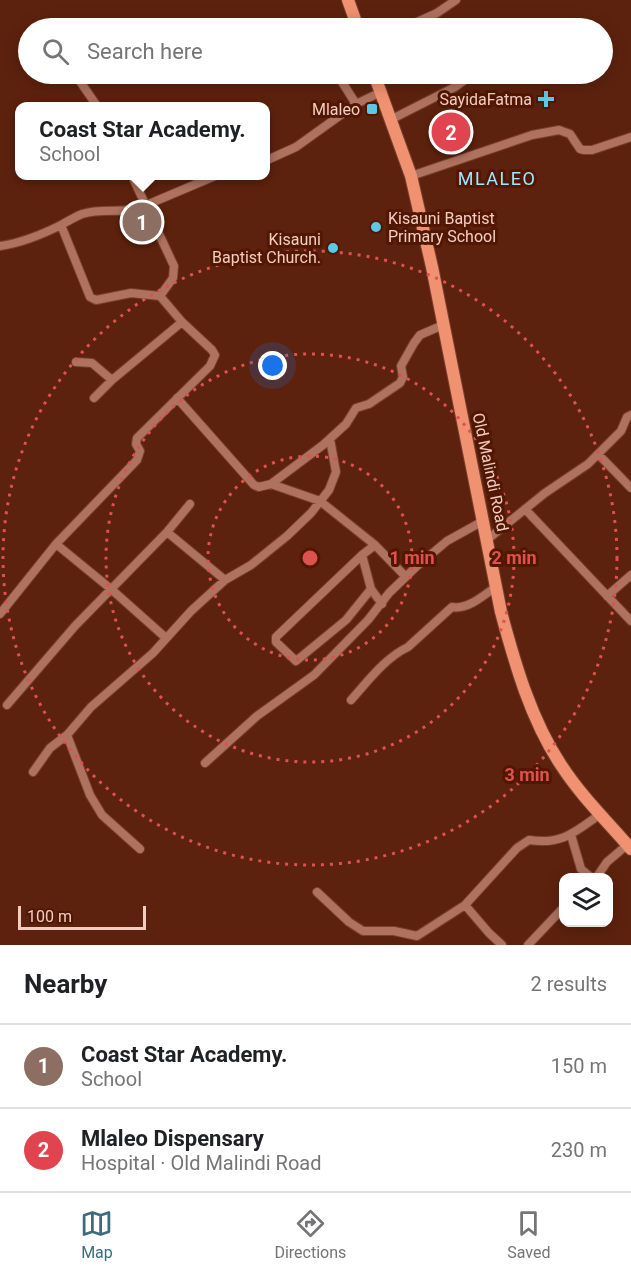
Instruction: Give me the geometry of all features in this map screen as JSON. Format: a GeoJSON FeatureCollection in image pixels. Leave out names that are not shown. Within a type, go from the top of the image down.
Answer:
{"type":"FeatureCollection","features":[{"type":"Feature","properties":{"kind":"main road"},"geometry":{"type":"LineString","coordinates":[[348,0],[354,18]]}},
{"type":"Feature","properties":{"kind":"main road","name":"Old Malindi Road"},"geometry":{"type":"LineString","coordinates":[[378,84],[411,176],[432,267],[506,631],[536,717],[561,766],[599,815],[629,847]]}},
{"type":"Feature","properties":{"kind":"street"},"geometry":{"type":"LineString","coordinates":[[426,18],[456,0]]}},
{"type":"Feature","properties":{"kind":"street"},"geometry":{"type":"LineString","coordinates":[[82,84],[94,102]]}},
{"type":"Feature","properties":{"kind":"street"},"geometry":{"type":"LineString","coordinates":[[343,84],[356,104]]}},
{"type":"Feature","properties":{"kind":"street"},"geometry":{"type":"LineString","coordinates":[[392,119],[459,84]]}},
{"type":"Feature","properties":{"kind":"street"},"geometry":{"type":"LineString","coordinates":[[270,159],[296,147],[356,104],[381,92]]}},
{"type":"Feature","properties":{"kind":"street"},"geometry":{"type":"LineString","coordinates":[[411,176],[532,135],[559,130],[570,134],[580,149],[584,150],[592,150],[631,137]]}},
{"type":"Feature","properties":{"kind":"street"},"geometry":{"type":"LineString","coordinates":[[134,180],[174,266],[173,278],[160,296]]}},
{"type":"Feature","properties":{"kind":"street"},"geometry":{"type":"LineString","coordinates":[[0,246],[16,244],[79,215],[96,210],[126,211],[178,193],[206,180]]}},
{"type":"Feature","properties":{"kind":"street"},"geometry":{"type":"LineString","coordinates":[[0,614],[57,544],[137,460],[140,451],[136,444],[137,438],[210,366],[215,355],[160,296],[131,293],[96,300],[90,297],[61,225]]}},
{"type":"Feature","properties":{"kind":"street"},"geometry":{"type":"LineString","coordinates":[[94,398],[112,380],[182,322]]}},
{"type":"Feature","properties":{"kind":"street"},"geometry":{"type":"LineString","coordinates":[[177,398],[254,485],[259,487],[271,484],[294,469],[330,439],[346,424],[356,408],[369,404],[400,383],[403,377],[401,366],[414,343],[420,335],[443,325]]}},
{"type":"Feature","properties":{"kind":"street"},"geometry":{"type":"LineString","coordinates":[[76,362],[92,363],[112,380]]}},
{"type":"Feature","properties":{"kind":"street"},"geometry":{"type":"LineString","coordinates":[[488,539],[598,454],[621,431],[627,417],[631,415]]}},
{"type":"Feature","properties":{"kind":"street"},"geometry":{"type":"LineString","coordinates":[[33,772],[50,748],[67,735],[91,707],[126,678],[191,611],[225,580],[251,566],[288,536],[320,501],[336,472],[330,439]]}},
{"type":"Feature","properties":{"kind":"street"},"geometry":{"type":"LineString","coordinates":[[598,454],[631,488]]}},
{"type":"Feature","properties":{"kind":"street"},"geometry":{"type":"LineString","coordinates":[[271,484],[320,501],[375,545],[406,577]]}},
{"type":"Feature","properties":{"kind":"street"},"geometry":{"type":"LineString","coordinates":[[7,705],[75,626],[167,532],[190,504]]}},
{"type":"Feature","properties":{"kind":"street"},"geometry":{"type":"LineString","coordinates":[[525,509],[631,621]]}},
{"type":"Feature","properties":{"kind":"street"},"geometry":{"type":"LineString","coordinates":[[205,763],[257,716],[314,675],[347,643],[382,604],[388,593],[447,541],[483,521]]}},
{"type":"Feature","properties":{"kind":"street"},"geometry":{"type":"LineString","coordinates":[[167,532],[225,580]]}},
{"type":"Feature","properties":{"kind":"street"},"geometry":{"type":"LineString","coordinates":[[57,544],[166,638]]}},
{"type":"Feature","properties":{"kind":"street"},"geometry":{"type":"LineString","coordinates":[[371,589],[346,620],[296,661],[276,642],[276,637],[283,630],[375,545]]}},
{"type":"Feature","properties":{"kind":"street"},"geometry":{"type":"LineString","coordinates":[[362,555],[371,589],[382,604]]}},
{"type":"Feature","properties":{"kind":"street"},"geometry":{"type":"LineString","coordinates":[[607,596],[631,575]]}},
{"type":"Feature","properties":{"kind":"street"},"geometry":{"type":"LineString","coordinates":[[351,700],[373,675],[452,607],[458,609],[468,606],[497,586]]}},
{"type":"Feature","properties":{"kind":"street"},"geometry":{"type":"LineString","coordinates":[[67,735],[90,795],[102,814],[140,849]]}},
{"type":"Feature","properties":{"kind":"street"},"geometry":{"type":"LineString","coordinates":[[317,892],[349,922],[363,931],[394,932],[417,936],[465,904],[517,848],[528,840],[547,843],[571,835],[599,815]]}},
{"type":"Feature","properties":{"kind":"street"},"geometry":{"type":"LineString","coordinates":[[571,835],[581,869],[587,873]]}},
{"type":"Feature","properties":{"kind":"street"},"geometry":{"type":"LineString","coordinates":[[598,873],[607,862],[629,847]]}},
{"type":"Feature","properties":{"kind":"street"},"geometry":{"type":"LineString","coordinates":[[465,904],[502,945]]}},
{"type":"Feature","properties":{"kind":"street"},"geometry":{"type":"LineString","coordinates":[[528,945],[559,912]]}},
{"type":"Feature","properties":{"kind":"place","name":"SayidaFatma"},"geometry":{"type":"Point","coordinates":[546,99]}},
{"type":"Feature","properties":{"kind":"place","name":"Mlaleo"},"geometry":{"type":"Point","coordinates":[372,109]}},
{"type":"Feature","properties":{"kind":"place","name":"Mlaleo Dispensary"},"geometry":{"type":"Point","coordinates":[451,132]}},
{"type":"Feature","properties":{"kind":"place","name":"Coast Star Academy."},"geometry":{"type":"Point","coordinates":[142,222]}},
{"type":"Feature","properties":{"kind":"place","name":"Kisauni Baptist Primary School"},"geometry":{"type":"Point","coordinates":[376,227]}},
{"type":"Feature","properties":{"kind":"place","name":"Kisauni Baptist Church."},"geometry":{"type":"Point","coordinates":[333,248]}},
{"type":"Feature","properties":{"kind":"district","name":"MLALEO"},"geometry":{"type":"Point","coordinates":[497,179]}}]}
